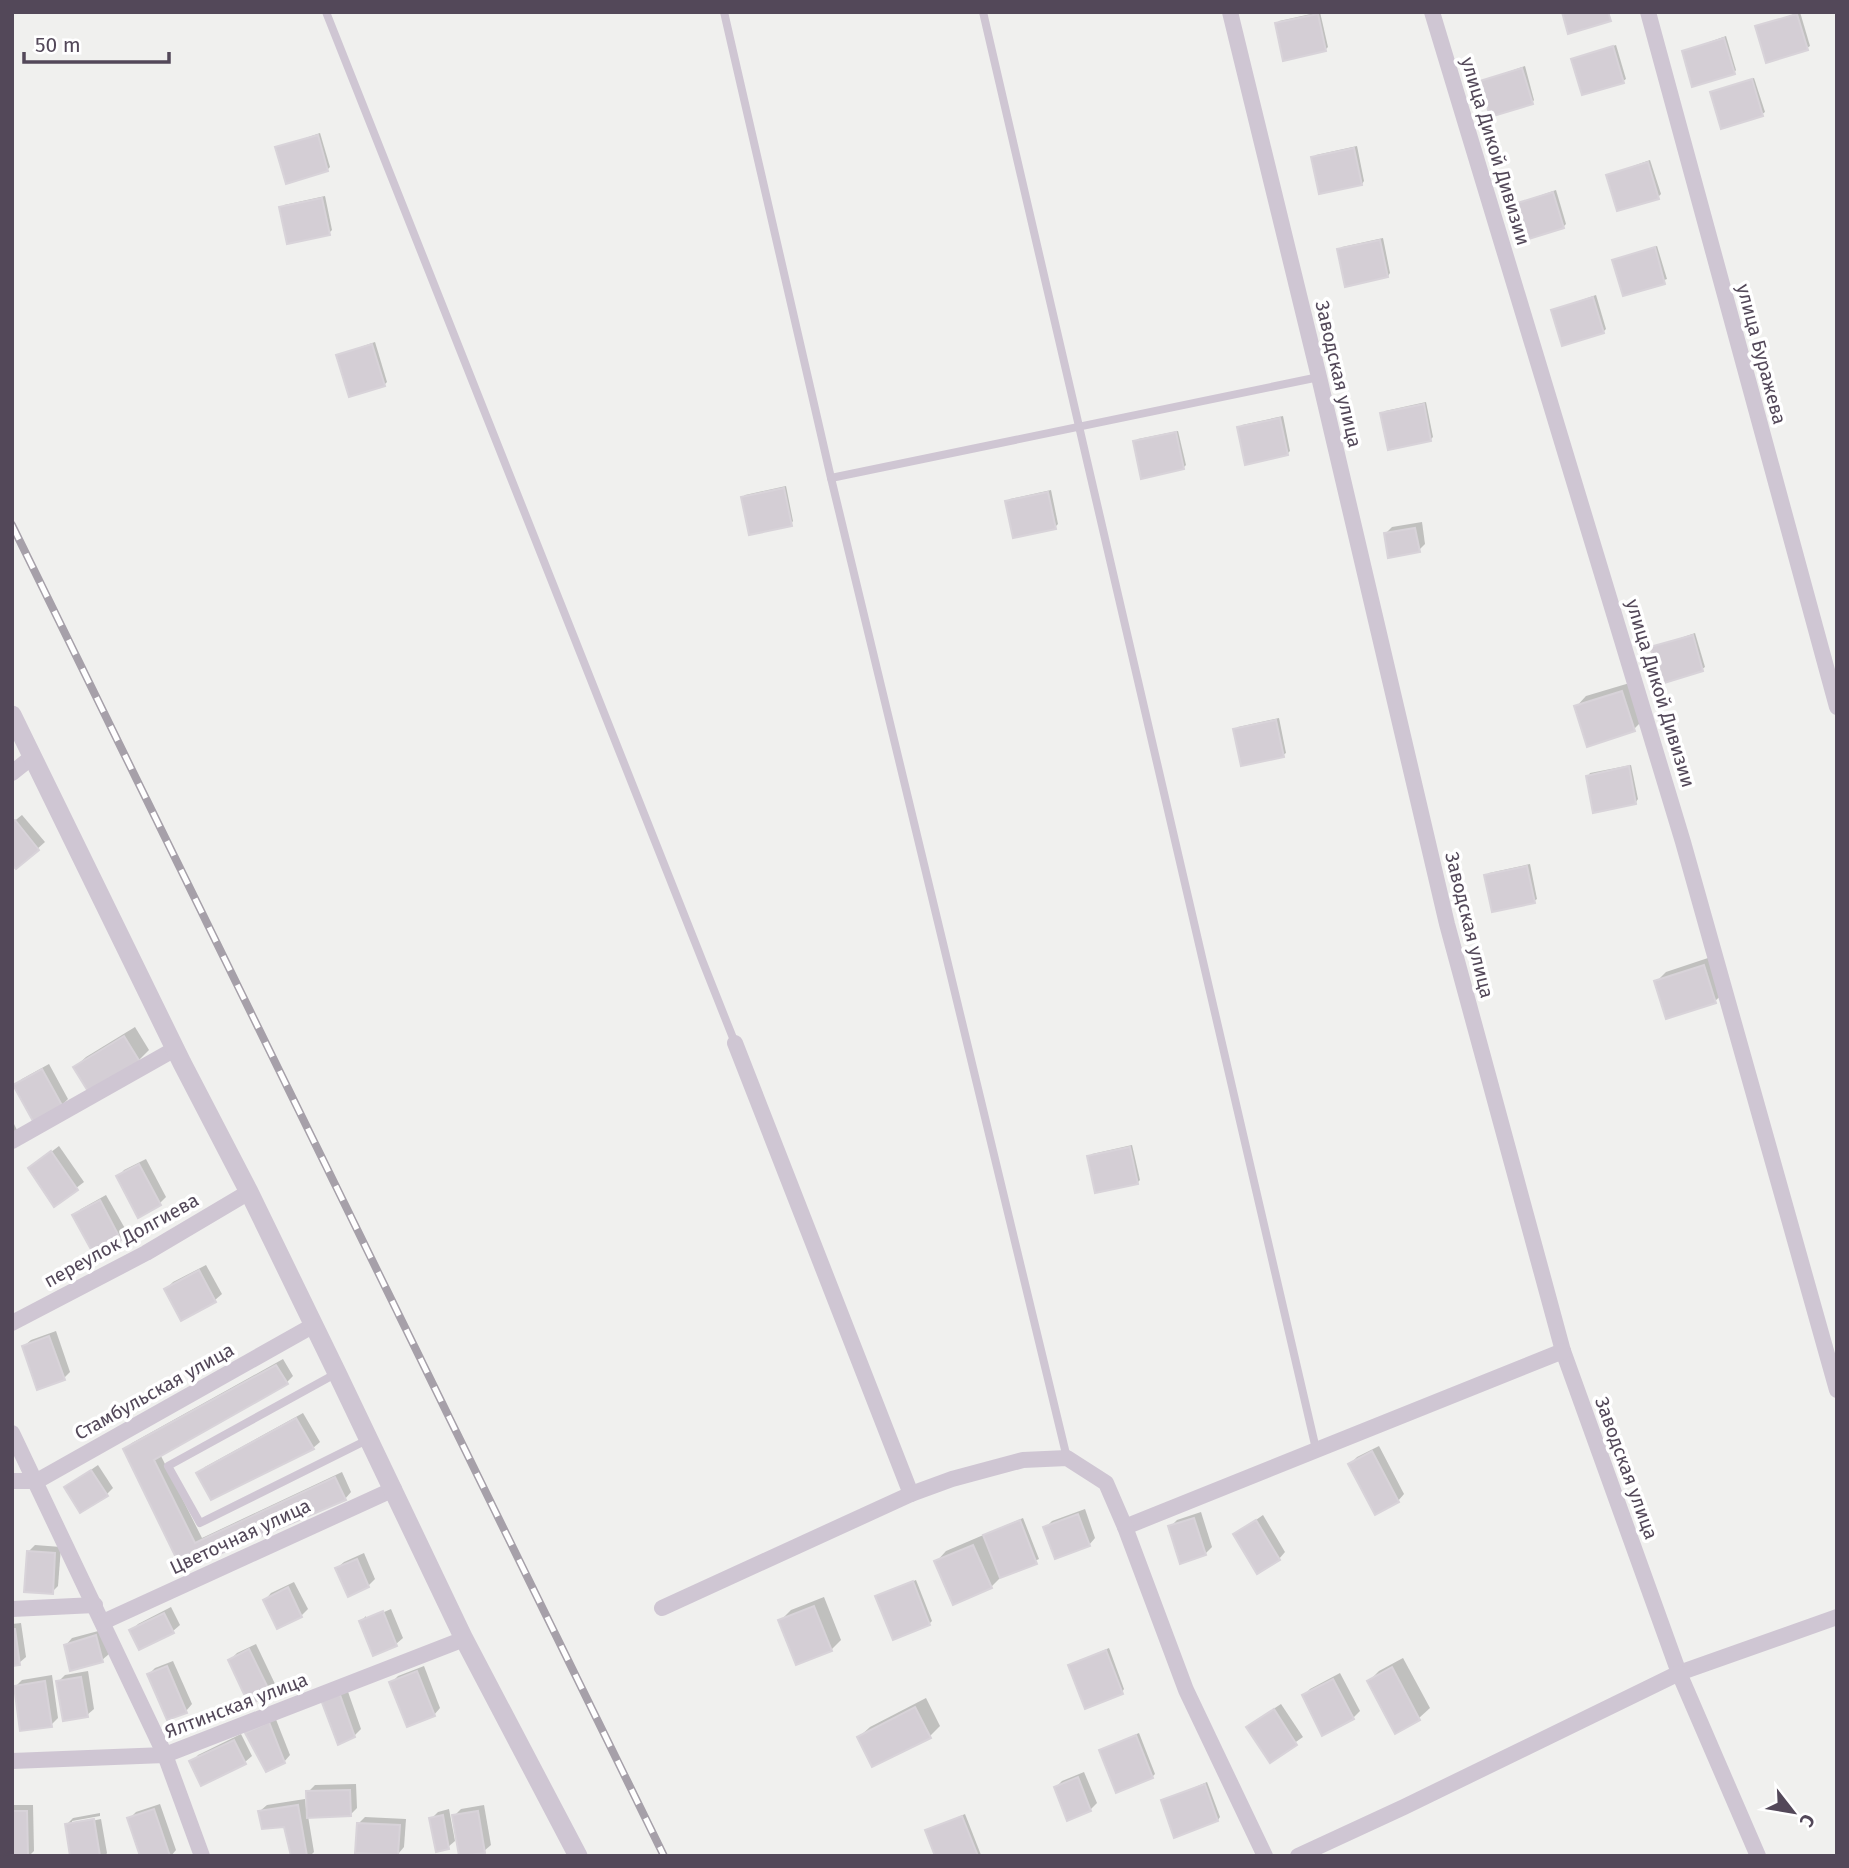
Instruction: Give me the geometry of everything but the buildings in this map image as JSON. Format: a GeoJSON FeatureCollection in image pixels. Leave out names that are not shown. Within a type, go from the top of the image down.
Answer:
{"type":"FeatureCollection","features":[{"type":"Feature","properties":{"kind":"street","name":"Заводская улица"},"geometry":{"type":"LineString","coordinates":[[1230,12],[1447,924],[1563,1351],[1679,1672],[1758,1856]]}},
{"type":"Feature","properties":{"kind":"street","name":"улица Дикой Дивизии"},"geometry":{"type":"LineString","coordinates":[[1432,12],[1683,842],[1837,1390]]}},
{"type":"Feature","properties":{"kind":"street","name":"улица Буражева"},"geometry":{"type":"LineString","coordinates":[[1648,12],[1837,707]]}},
{"type":"Feature","properties":{"kind":"street"},"geometry":{"type":"LineString","coordinates":[[12,715],[175,1049],[249,1192],[464,1639],[578,1856]]}},
{"type":"Feature","properties":{"kind":"street"},"geometry":{"type":"LineString","coordinates":[[12,773],[32,757]]}},
{"type":"Feature","properties":{"kind":"street"},"geometry":{"type":"LineString","coordinates":[[734,1043],[911,1494]]}},
{"type":"Feature","properties":{"kind":"street"},"geometry":{"type":"LineString","coordinates":[[12,1141],[175,1049]]}},
{"type":"Feature","properties":{"kind":"street","name":"переулок Долгиева"},"geometry":{"type":"LineString","coordinates":[[12,1323],[146,1253],[249,1192]]}},
{"type":"Feature","properties":{"kind":"street","name":"Стамбульская улица"},"geometry":{"type":"LineString","coordinates":[[12,1481],[37,1481],[314,1325]]}},
{"type":"Feature","properties":{"kind":"street"},"geometry":{"type":"LineString","coordinates":[[1125,1527],[1563,1351]]}},
{"type":"Feature","properties":{"kind":"street"},"geometry":{"type":"LineString","coordinates":[[12,1433],[165,1755],[202,1856]]}},
{"type":"Feature","properties":{"kind":"street"},"geometry":{"type":"LineString","coordinates":[[662,1608],[911,1494],[952,1479],[1023,1460],[1067,1458],[1106,1483],[1185,1690],[1265,1856]]}},
{"type":"Feature","properties":{"kind":"street","name":"Цветочная улица"},"geometry":{"type":"LineString","coordinates":[[103,1622],[394,1489]]}},
{"type":"Feature","properties":{"kind":"street"},"geometry":{"type":"LineString","coordinates":[[12,1609],[95,1605]]}},
{"type":"Feature","properties":{"kind":"street"},"geometry":{"type":"LineString","coordinates":[[1298,1856],[1679,1672],[1837,1617]]}},
{"type":"Feature","properties":{"kind":"street","name":"Ялтинская улица"},"geometry":{"type":"LineString","coordinates":[[12,1761],[165,1755],[464,1639]]}},
{"type":"Feature","properties":{"kind":"lane"},"geometry":{"type":"LineString","coordinates":[[326,12],[734,1043]]}},
{"type":"Feature","properties":{"kind":"lane"},"geometry":{"type":"LineString","coordinates":[[724,12],[831,478],[1067,1458]]}},
{"type":"Feature","properties":{"kind":"lane"},"geometry":{"type":"LineString","coordinates":[[983,12],[1316,1449]]}},
{"type":"Feature","properties":{"kind":"lane"},"geometry":{"type":"LineString","coordinates":[[831,478],[1319,377]]}},
{"type":"Feature","properties":{"kind":"lane"},"geometry":{"type":"LineString","coordinates":[[337,1373],[168,1466],[200,1524],[369,1439]]}},
{"type":"Feature","properties":{"kind":"railway"},"geometry":{"type":"LineString","coordinates":[[12,525],[664,1856]]}}]}
